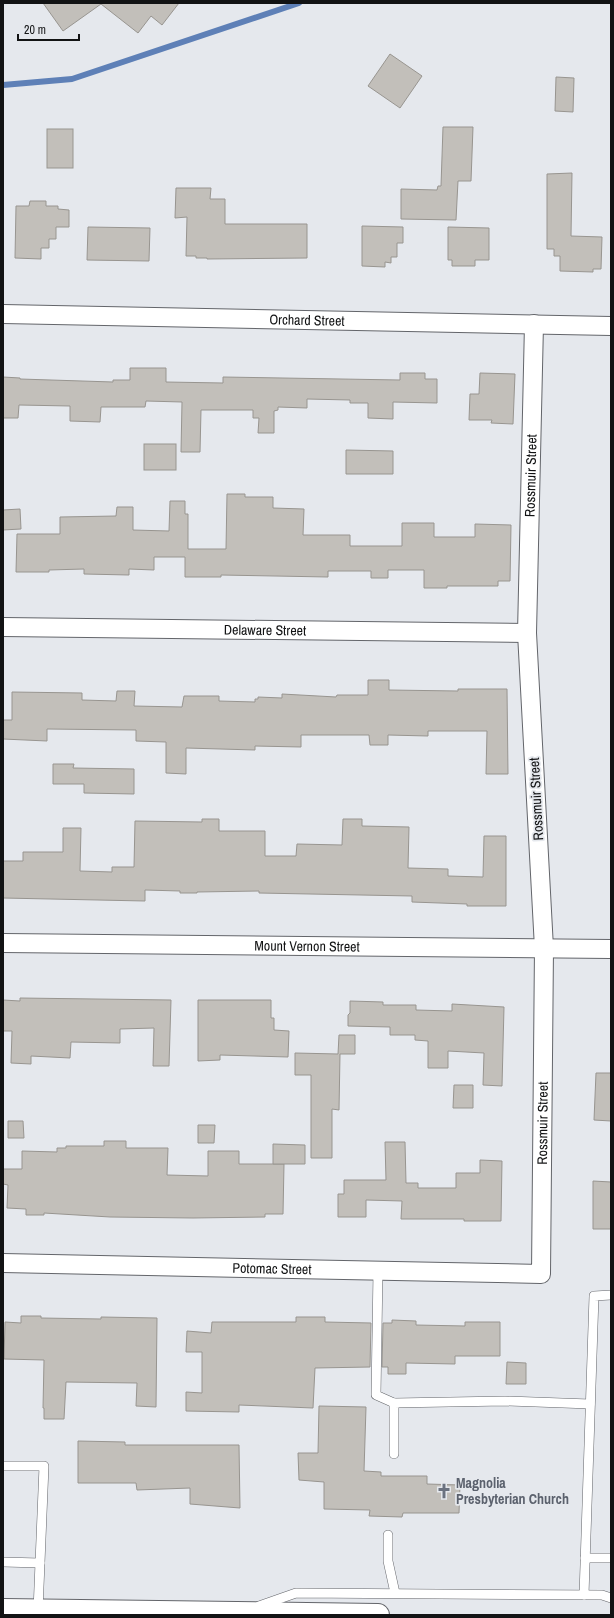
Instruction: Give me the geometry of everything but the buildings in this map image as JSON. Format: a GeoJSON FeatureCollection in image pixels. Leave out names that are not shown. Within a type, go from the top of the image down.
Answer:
{"type":"FeatureCollection","features":[{"type":"Feature","properties":{"kind":"main road"},"geometry":{"type":"LineString","coordinates":[[3,1610],[378,1615]]}},
{"type":"Feature","properties":{"kind":"street","name":"Orchard Street"},"geometry":{"type":"LineString","coordinates":[[3,314],[611,326]]}},
{"type":"Feature","properties":{"kind":"street","name":"Rossmuir Street"},"geometry":{"type":"LineString","coordinates":[[534,324],[528,633],[544,948],[541,1274]]}},
{"type":"Feature","properties":{"kind":"street","name":"Delaware Street"},"geometry":{"type":"LineString","coordinates":[[3,627],[528,633]]}},
{"type":"Feature","properties":{"kind":"street","name":"Mount Vernon Street"},"geometry":{"type":"LineString","coordinates":[[3,943],[611,949]]}},
{"type":"Feature","properties":{"kind":"street","name":"Potomac Street"},"geometry":{"type":"LineString","coordinates":[[3,1263],[541,1274]]}},
{"type":"Feature","properties":{"kind":"lane"},"geometry":{"type":"LineString","coordinates":[[378,1271],[376,1395],[394,1403],[505,1401],[590,1404]]}},
{"type":"Feature","properties":{"kind":"lane"},"geometry":{"type":"LineString","coordinates":[[584,1595],[594,1296],[611,1295]]}},
{"type":"Feature","properties":{"kind":"lane"},"geometry":{"type":"LineString","coordinates":[[394,1403],[394,1454]]}},
{"type":"Feature","properties":{"kind":"lane"},"geometry":{"type":"LineString","coordinates":[[3,1466],[44,1466],[38,1610]]}},
{"type":"Feature","properties":{"kind":"lane"},"geometry":{"type":"LineString","coordinates":[[388,1535],[388,1561],[395,1593]]}},
{"type":"Feature","properties":{"kind":"lane"},"geometry":{"type":"LineString","coordinates":[[585,1558],[611,1558]]}},
{"type":"Feature","properties":{"kind":"lane"},"geometry":{"type":"LineString","coordinates":[[3,1562],[40,1563]]}},
{"type":"Feature","properties":{"kind":"lane"},"geometry":{"type":"LineString","coordinates":[[241,1613],[296,1593],[602,1595],[611,1598]]}},
{"type":"Feature","properties":{"kind":"waterway"},"geometry":{"type":"LineString","coordinates":[[3,85],[72,79],[299,3]]}},
{"type":"Feature","properties":{"kind":"place","name":"Magnolia Presbyterian Church"},"geometry":{"type":"Point","coordinates":[444,1491]}}]}
